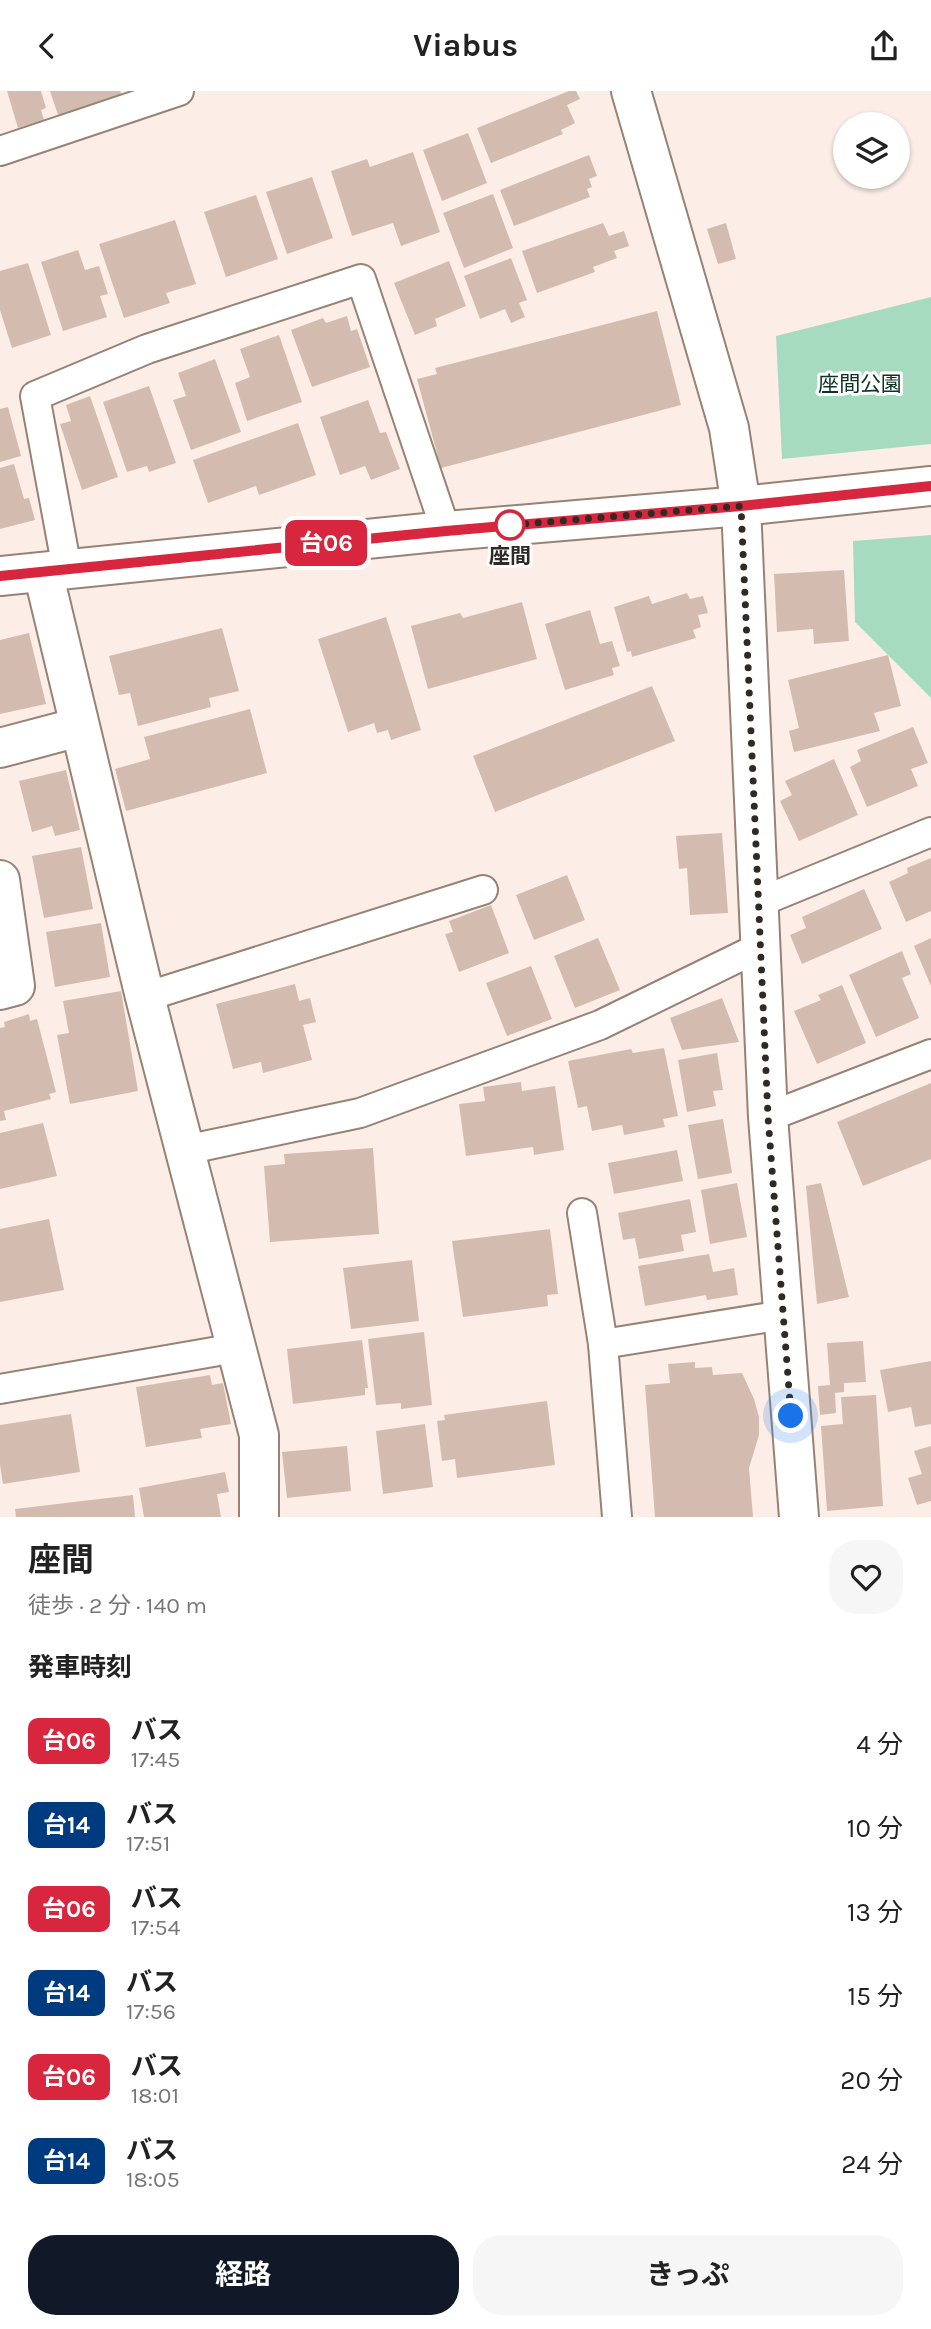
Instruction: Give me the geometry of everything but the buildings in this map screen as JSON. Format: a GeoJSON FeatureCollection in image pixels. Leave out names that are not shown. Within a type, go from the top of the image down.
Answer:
{"type":"FeatureCollection","features":[{"type":"Feature","properties":{"kind":"street"},"geometry":{"type":"LineString","coordinates":[[631,91],[729,428],[741,506],[768,1117],[799,1517]]}},
{"type":"Feature","properties":{"kind":"street"},"geometry":{"type":"LineString","coordinates":[[0,576],[931,486]]}},
{"type":"Feature","properties":{"kind":"street"},"geometry":{"type":"LineString","coordinates":[[55,571],[79,727],[145,997],[258,1435],[259,1517]]}},
{"type":"Feature","properties":{"kind":"street"},"geometry":{"type":"LineString","coordinates":[[0,748],[79,727]]}},
{"type":"Feature","properties":{"kind":"street"},"geometry":{"type":"LineString","coordinates":[[0,880],[15,986],[0,990]]}},
{"type":"Feature","properties":{"kind":"lane"},"geometry":{"type":"LineString","coordinates":[[0,152],[179,91]]}},
{"type":"Feature","properties":{"kind":"lane"},"geometry":{"type":"LineString","coordinates":[[55,571],[35,396],[146,349],[361,279],[446,531]]}},
{"type":"Feature","properties":{"kind":"lane"},"geometry":{"type":"LineString","coordinates":[[760,902],[931,832]]}},
{"type":"Feature","properties":{"kind":"lane"},"geometry":{"type":"LineString","coordinates":[[145,997],[483,890]]}},
{"type":"Feature","properties":{"kind":"lane"},"geometry":{"type":"LineString","coordinates":[[185,1150],[360,1113],[600,1025],[762,946]]}},
{"type":"Feature","properties":{"kind":"lane"},"geometry":{"type":"LineString","coordinates":[[768,1117],[931,1054]]}},
{"type":"Feature","properties":{"kind":"lane"},"geometry":{"type":"LineString","coordinates":[[582,1213],[603,1344],[617,1517]]}},
{"type":"Feature","properties":{"kind":"lane"},"geometry":{"type":"LineString","coordinates":[[603,1344],[783,1315]]}},
{"type":"Feature","properties":{"kind":"lane"},"geometry":{"type":"LineString","coordinates":[[0,1389],[236,1348]]}},
{"type":"Feature","properties":{"kind":"green space","name":"座間公園"},"geometry":{"type":"Polygon","coordinates":[[[931,297],[931,444],[782,459],[776,336],[931,297]]]}},
{"type":"Feature","properties":{"kind":"green space"},"geometry":{"type":"Polygon","coordinates":[[[931,535],[931,698],[855,622],[853,541],[931,535]]]}},
{"type":"Feature","properties":{"kind":"bus line","name":"台06"},"geometry":{"type":"LineString","coordinates":[[0,576],[931,486]]}},
{"type":"Feature","properties":{"kind":"place","name":"座間"},"geometry":{"type":"Point","coordinates":[510,525]}},
{"type":"Feature","properties":{"kind":"route"},"geometry":{"type":"LineString","coordinates":[[510,525],[499,526],[741,506],[768,1117],[791,1416]]}}]}
